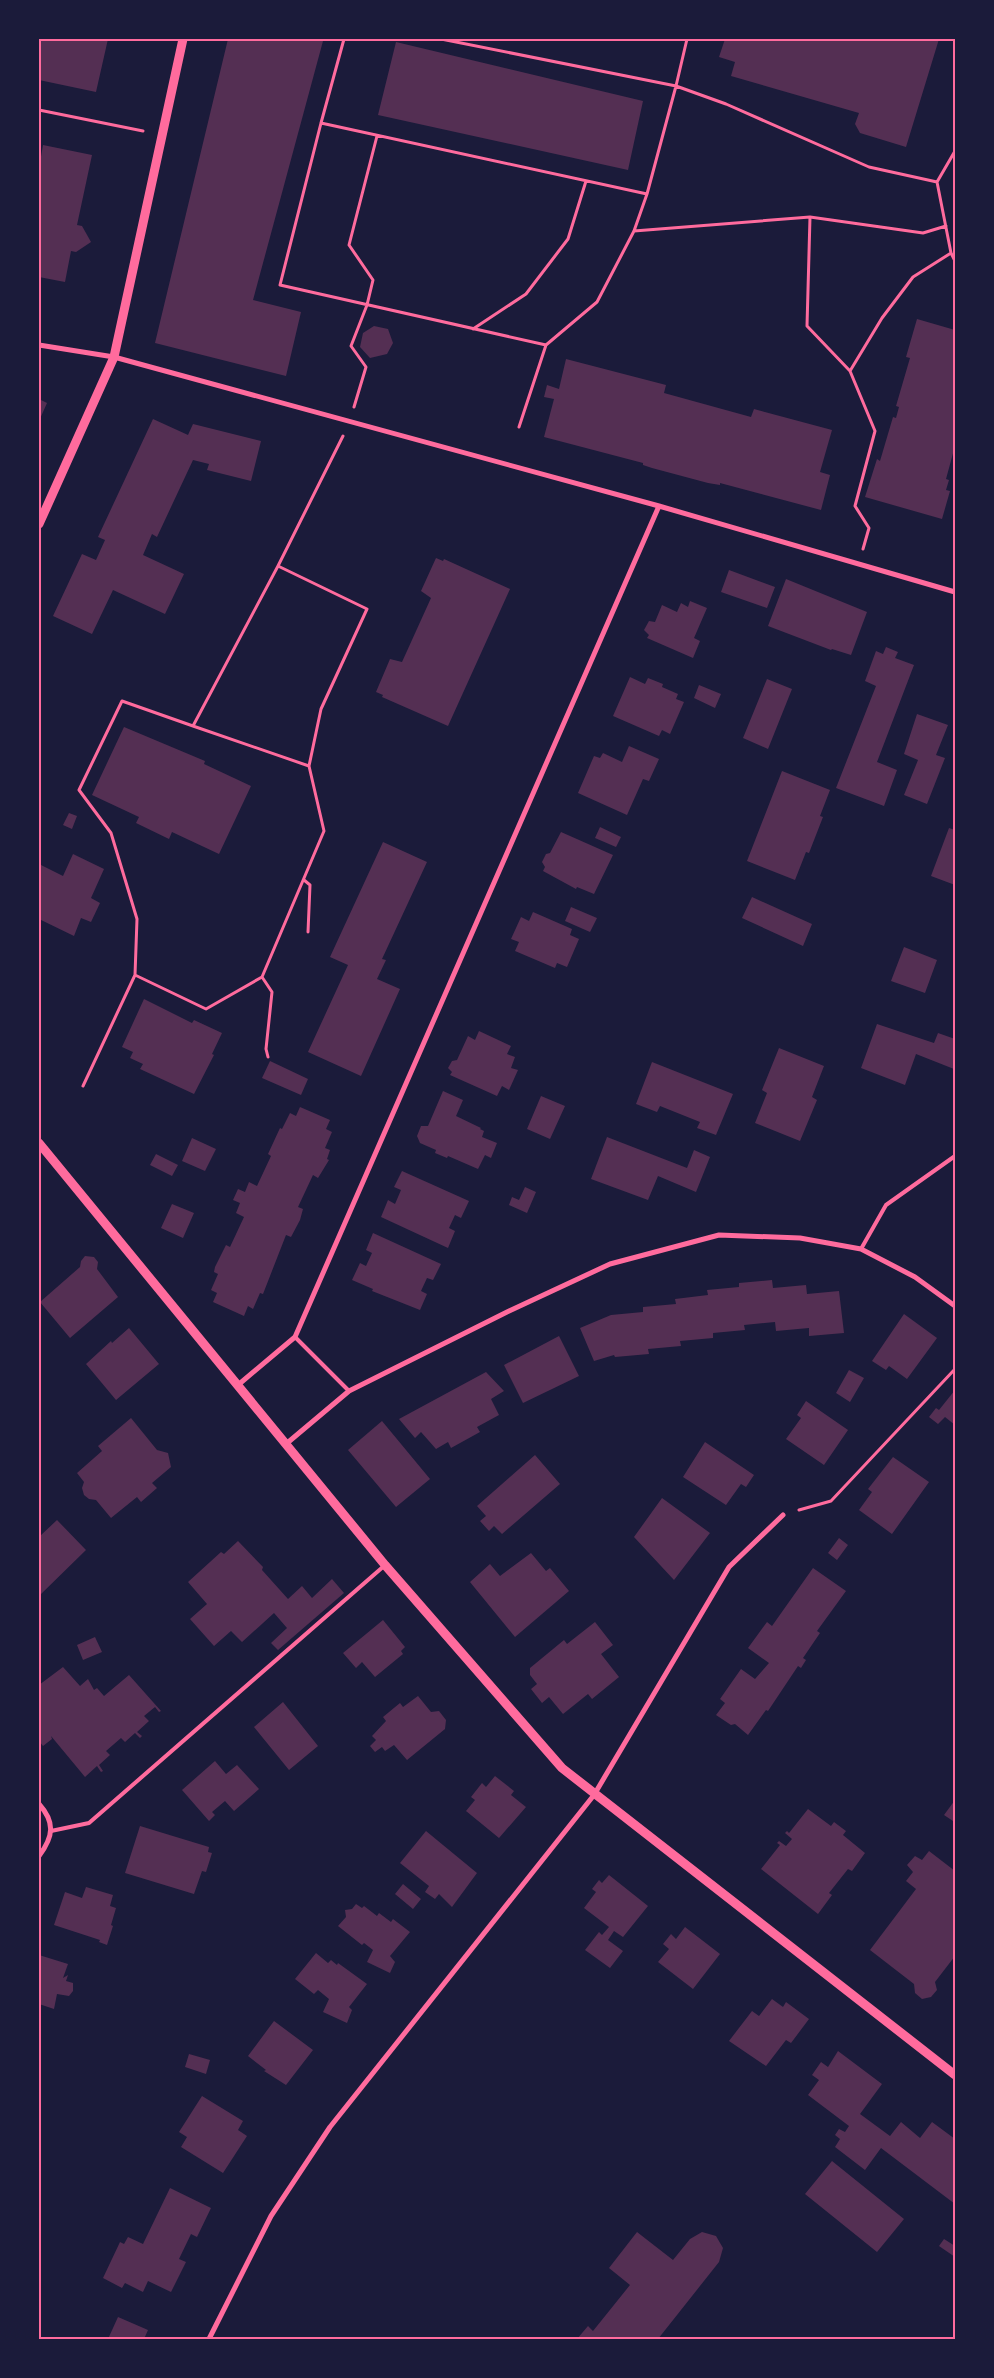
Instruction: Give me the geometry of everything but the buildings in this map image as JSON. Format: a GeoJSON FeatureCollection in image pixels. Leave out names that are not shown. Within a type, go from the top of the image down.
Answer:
{"type":"FeatureCollection","features":[{"type":"Feature","properties":{"kind":"street"},"geometry":{"type":"LineString","coordinates":[[39,524],[114,357],[183,39]]}},
{"type":"Feature","properties":{"kind":"street"},"geometry":{"type":"LineString","coordinates":[[39,345],[114,357],[659,506],[955,592]]}},
{"type":"Feature","properties":{"kind":"street"},"geometry":{"type":"LineString","coordinates":[[238,1385],[295,1337],[659,506]]}},
{"type":"Feature","properties":{"kind":"street"},"geometry":{"type":"LineString","coordinates":[[39,1143],[385,1565],[562,1768],[955,2075]]}},
{"type":"Feature","properties":{"kind":"street"},"geometry":{"type":"LineString","coordinates":[[286,1444],[349,1391],[508,1312],[610,1264],[719,1235],[800,1238],[861,1249],[915,1277],[955,1306]]}},
{"type":"Feature","properties":{"kind":"street"},"geometry":{"type":"LineString","coordinates":[[209,2339],[271,2216],[330,2127],[594,1794],[729,1567],[783,1515]]}},
{"type":"Feature","properties":{"kind":"street"},"geometry":{"type":"LineString","coordinates":[[39,1804],[50,1819],[51,1831],[39,1856]]}},
{"type":"Feature","properties":{"kind":"lane"},"geometry":{"type":"LineString","coordinates":[[861,1249],[886,1205],[955,1156]]}},
{"type":"Feature","properties":{"kind":"lane"},"geometry":{"type":"LineString","coordinates":[[295,1337],[349,1391]]}},
{"type":"Feature","properties":{"kind":"lane"},"geometry":{"type":"LineString","coordinates":[[51,1831],[89,1823],[385,1565]]}},
{"type":"Feature","properties":{"kind":"path"},"geometry":{"type":"LineString","coordinates":[[344,39],[280,285],[546,346]]}},
{"type":"Feature","properties":{"kind":"path"},"geometry":{"type":"LineString","coordinates":[[441,39],[676,86],[726,104],[869,167],[937,182]]}},
{"type":"Feature","properties":{"kind":"path"},"geometry":{"type":"LineString","coordinates":[[519,427],[546,346],[597,302],[634,231],[647,194],[687,39]]}},
{"type":"Feature","properties":{"kind":"path"},"geometry":{"type":"LineString","coordinates":[[39,110],[162,135]]}},
{"type":"Feature","properties":{"kind":"path"},"geometry":{"type":"LineString","coordinates":[[321,123],[647,194]]}},
{"type":"Feature","properties":{"kind":"path"},"geometry":{"type":"LineString","coordinates":[[193,726],[278,566],[350,421],[366,366],[352,346],[367,305],[373,280],[349,245],[377,136]]}},
{"type":"Feature","properties":{"kind":"path"},"geometry":{"type":"LineString","coordinates":[[955,151],[937,182],[951,253],[955,261]]}},
{"type":"Feature","properties":{"kind":"path"},"geometry":{"type":"LineString","coordinates":[[473,329],[526,294],[568,239],[586,181]]}},
{"type":"Feature","properties":{"kind":"path"},"geometry":{"type":"LineString","coordinates":[[634,231],[810,217],[923,233],[946,226]]}},
{"type":"Feature","properties":{"kind":"path"},"geometry":{"type":"LineString","coordinates":[[810,217],[807,326],[850,371],[875,432],[854,506],[869,528],[859,564]]}},
{"type":"Feature","properties":{"kind":"path"},"geometry":{"type":"LineString","coordinates":[[850,371],[882,318],[912,277],[951,253]]}},
{"type":"Feature","properties":{"kind":"path"},"geometry":{"type":"LineString","coordinates":[[135,975],[206,1009],[262,977],[324,831],[309,766],[321,709],[367,609],[278,566]]}},
{"type":"Feature","properties":{"kind":"path"},"geometry":{"type":"LineString","coordinates":[[83,1086],[135,975],[137,919],[110,833],[79,790],[122,701],[309,766]]}},
{"type":"Feature","properties":{"kind":"path"},"geometry":{"type":"LineString","coordinates":[[304,880],[310,885],[308,932]]}},
{"type":"Feature","properties":{"kind":"path"},"geometry":{"type":"LineString","coordinates":[[262,977],[272,992],[266,1049],[268,1058]]}},
{"type":"Feature","properties":{"kind":"path"},"geometry":{"type":"LineString","coordinates":[[783,1515],[832,1501],[955,1369]]}}]}
